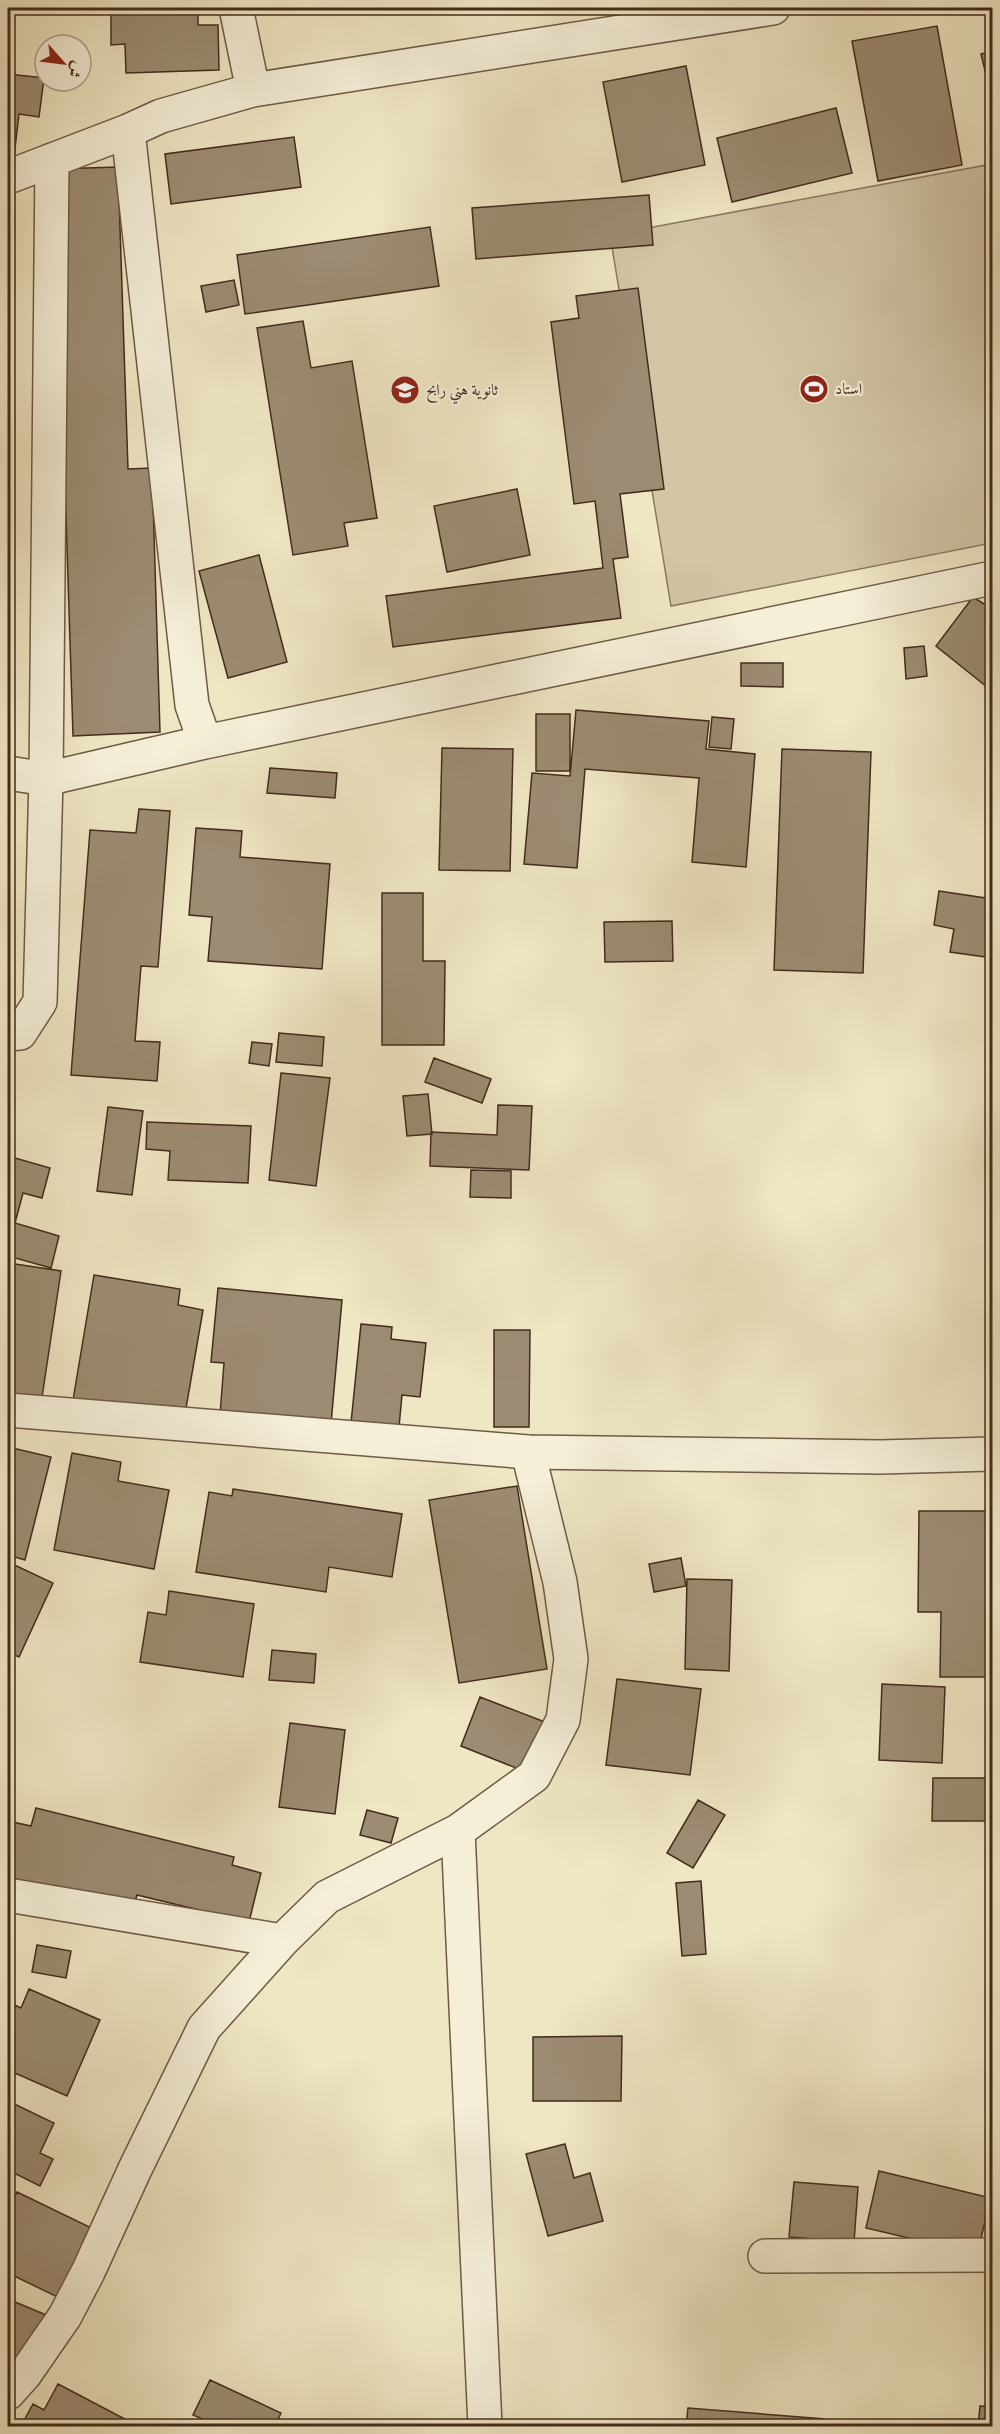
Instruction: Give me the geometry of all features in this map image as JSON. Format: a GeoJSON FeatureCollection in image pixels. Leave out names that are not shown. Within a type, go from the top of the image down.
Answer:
{"type":"FeatureCollection","features":[{"type":"Feature","properties":{"kind":"street"},"geometry":{"type":"LineString","coordinates":[[236,8],[253,90]]}},
{"type":"Feature","properties":{"kind":"street"},"geometry":{"type":"LineString","coordinates":[[8,177],[161,116],[253,90],[773,8]]}},
{"type":"Feature","properties":{"kind":"street"},"geometry":{"type":"LineString","coordinates":[[128,131],[192,705],[205,742]]}},
{"type":"Feature","properties":{"kind":"street"},"geometry":{"type":"LineString","coordinates":[[8,1034],[20,1033],[40,1002],[45,779],[52,160]]}},
{"type":"Feature","properties":{"kind":"street"},"geometry":{"type":"LineString","coordinates":[[8,773],[45,779],[205,742],[993,578]]}},
{"type":"Feature","properties":{"kind":"street"},"geometry":{"type":"LineString","coordinates":[[8,1410],[528,1452],[880,1457],[993,1454]]}},
{"type":"Feature","properties":{"kind":"street"},"geometry":{"type":"LineString","coordinates":[[8,2393],[25,2374],[65,2316],[204,2028],[282,1941],[327,1897],[458,1831],[534,1776],[563,1720],[572,1659],[560,1582],[528,1452]]}},
{"type":"Feature","properties":{"kind":"street"},"geometry":{"type":"LineString","coordinates":[[458,1831],[485,2427]]}},
{"type":"Feature","properties":{"kind":"street"},"geometry":{"type":"LineString","coordinates":[[8,1895],[282,1941]]}},
{"type":"Feature","properties":{"kind":"street"},"geometry":{"type":"LineString","coordinates":[[765,2256],[993,2255]]}},
{"type":"Feature","properties":{"kind":"shaded area","name":"استاد"},"geometry":{"type":"Polygon","coordinates":[[[992,164],[992,543],[671,606],[610,235],[992,164]]]}},
{"type":"Feature","properties":{"kind":"building"},"geometry":{"type":"Polygon","coordinates":[[[111,8],[198,8],[198,25],[218,25],[219,70],[126,73],[125,44],[111,45],[111,8]]]}},
{"type":"Feature","properties":{"kind":"building"},"geometry":{"type":"Polygon","coordinates":[[[937,26],[962,165],[878,181],[852,41],[937,26]]]}},
{"type":"Feature","properties":{"kind":"building"},"geometry":{"type":"Polygon","coordinates":[[[992,51],[992,99],[981,54],[992,51]]]}},
{"type":"Feature","properties":{"kind":"building"},"geometry":{"type":"Polygon","coordinates":[[[686,66],[705,165],[622,182],[603,82],[686,66]]]}},
{"type":"Feature","properties":{"kind":"building"},"geometry":{"type":"Polygon","coordinates":[[[8,74],[33,77],[33,93],[42,93],[39,117],[19,114],[14,157],[8,157],[8,74]]]}},
{"type":"Feature","properties":{"kind":"building"},"geometry":{"type":"Polygon","coordinates":[[[836,108],[852,173],[732,202],[717,138],[836,108]]]}},
{"type":"Feature","properties":{"kind":"building"},"geometry":{"type":"Polygon","coordinates":[[[294,137],[301,187],[171,204],[165,154],[294,137]]]}},
{"type":"Feature","properties":{"kind":"building"},"geometry":{"type":"Polygon","coordinates":[[[118,167],[128,469],[152,468],[160,732],[73,736],[55,169],[118,167]]]}},
{"type":"Feature","properties":{"kind":"building"},"geometry":{"type":"Polygon","coordinates":[[[649,195],[653,245],[476,259],[472,208],[649,195]]]}},
{"type":"Feature","properties":{"kind":"building"},"geometry":{"type":"Polygon","coordinates":[[[430,227],[439,286],[245,314],[237,255],[430,227]]]}},
{"type":"Feature","properties":{"kind":"building"},"geometry":{"type":"Polygon","coordinates":[[[234,280],[239,305],[206,312],[201,286],[234,280]]]}},
{"type":"Feature","properties":{"kind":"building"},"geometry":{"type":"Polygon","coordinates":[[[638,288],[664,489],[620,494],[628,557],[613,559],[621,618],[393,647],[386,596],[603,568],[595,501],[574,504],[551,322],[579,318],[576,296],[638,288]]]}},
{"type":"Feature","properties":{"kind":"building"},"geometry":{"type":"Polygon","coordinates":[[[303,321],[311,368],[352,361],[377,518],[344,523],[348,546],[293,555],[257,328],[303,321]]]}},
{"type":"Feature","properties":{"kind":"building"},"geometry":{"type":"Polygon","coordinates":[[[517,489],[530,555],[447,572],[434,506],[517,489]]]}},
{"type":"Feature","properties":{"kind":"building"},"geometry":{"type":"Polygon","coordinates":[[[259,555],[287,662],[228,678],[199,571],[259,555]]]}},
{"type":"Feature","properties":{"kind":"building"},"geometry":{"type":"Polygon","coordinates":[[[973,597],[992,609],[992,691],[936,646],[973,597]]]}},
{"type":"Feature","properties":{"kind":"building"},"geometry":{"type":"Polygon","coordinates":[[[924,646],[927,676],[906,679],[904,648],[924,646]]]}},
{"type":"Feature","properties":{"kind":"building"},"geometry":{"type":"Polygon","coordinates":[[[741,663],[783,663],[783,687],[741,686],[741,663]]]}},
{"type":"Feature","properties":{"kind":"building"},"geometry":{"type":"Polygon","coordinates":[[[576,710],[709,721],[706,749],[755,754],[746,867],[692,862],[699,778],[585,769],[577,868],[524,864],[532,773],[570,776],[576,710]]]}},
{"type":"Feature","properties":{"kind":"building"},"geometry":{"type":"Polygon","coordinates":[[[536,714],[570,714],[570,771],[536,771],[536,714]]]}},
{"type":"Feature","properties":{"kind":"building"},"geometry":{"type":"Polygon","coordinates":[[[712,717],[734,719],[731,749],[709,747],[712,717]]]}},
{"type":"Feature","properties":{"kind":"building"},"geometry":{"type":"Polygon","coordinates":[[[442,748],[513,749],[510,871],[439,870],[442,748]]]}},
{"type":"Feature","properties":{"kind":"building"},"geometry":{"type":"Polygon","coordinates":[[[782,749],[871,752],[863,973],[774,970],[782,749]]]}},
{"type":"Feature","properties":{"kind":"building"},"geometry":{"type":"Polygon","coordinates":[[[270,768],[337,773],[335,798],[267,793],[270,768]]]}},
{"type":"Feature","properties":{"kind":"building"},"geometry":{"type":"Polygon","coordinates":[[[139,809],[170,811],[158,967],[141,966],[135,1041],[160,1042],[157,1081],[71,1075],[90,830],[136,833],[139,809]]]}},
{"type":"Feature","properties":{"kind":"building"},"geometry":{"type":"Polygon","coordinates":[[[196,828],[242,831],[240,857],[330,864],[322,969],[208,961],[212,917],[189,915],[196,828]]]}},
{"type":"Feature","properties":{"kind":"building"},"geometry":{"type":"Polygon","coordinates":[[[939,891],[992,899],[992,958],[950,952],[954,929],[934,925],[939,891]]]}},
{"type":"Feature","properties":{"kind":"building"},"geometry":{"type":"Polygon","coordinates":[[[382,893],[423,893],[423,961],[445,961],[444,1045],[382,1045],[382,893]]]}},
{"type":"Feature","properties":{"kind":"building"},"geometry":{"type":"Polygon","coordinates":[[[672,921],[673,961],[605,962],[604,922],[672,921]]]}},
{"type":"Feature","properties":{"kind":"building"},"geometry":{"type":"Polygon","coordinates":[[[279,1033],[324,1037],[322,1066],[276,1062],[279,1033]]]}},
{"type":"Feature","properties":{"kind":"building"},"geometry":{"type":"Polygon","coordinates":[[[252,1042],[272,1044],[269,1066],[249,1063],[252,1042]]]}},
{"type":"Feature","properties":{"kind":"building"},"geometry":{"type":"Polygon","coordinates":[[[434,1058],[491,1079],[482,1103],[425,1082],[434,1058]]]}},
{"type":"Feature","properties":{"kind":"building"},"geometry":{"type":"Polygon","coordinates":[[[281,1073],[330,1078],[316,1186],[269,1180],[281,1073]]]}},
{"type":"Feature","properties":{"kind":"building"},"geometry":{"type":"Polygon","coordinates":[[[428,1094],[432,1134],[407,1136],[403,1096],[428,1094]]]}},
{"type":"Feature","properties":{"kind":"building"},"geometry":{"type":"Polygon","coordinates":[[[498,1105],[532,1106],[529,1170],[430,1166],[431,1132],[497,1135],[498,1105]]]}},
{"type":"Feature","properties":{"kind":"building"},"geometry":{"type":"Polygon","coordinates":[[[108,1107],[143,1111],[132,1195],[97,1191],[108,1107]]]}},
{"type":"Feature","properties":{"kind":"building"},"geometry":{"type":"Polygon","coordinates":[[[147,1122],[251,1126],[248,1183],[168,1180],[170,1151],[146,1149],[147,1122]]]}},
{"type":"Feature","properties":{"kind":"building"},"geometry":{"type":"Polygon","coordinates":[[[8,1156],[50,1168],[42,1198],[23,1193],[15,1223],[59,1236],[51,1268],[8,1256],[8,1156]]]}},
{"type":"Feature","properties":{"kind":"building"},"geometry":{"type":"Polygon","coordinates":[[[471,1170],[511,1171],[511,1198],[470,1197],[471,1170]]]}},
{"type":"Feature","properties":{"kind":"building"},"geometry":{"type":"Polygon","coordinates":[[[15,1264],[61,1271],[41,1404],[8,1399],[8,1282],[12,1282],[15,1264]]]}},
{"type":"Feature","properties":{"kind":"building"},"geometry":{"type":"Polygon","coordinates":[[[94,1275],[180,1289],[178,1305],[203,1310],[185,1414],[73,1400],[94,1275]]]}},
{"type":"Feature","properties":{"kind":"building"},"geometry":{"type":"Polygon","coordinates":[[[218,1288],[342,1300],[331,1424],[220,1415],[224,1363],[211,1362],[218,1288]]]}},
{"type":"Feature","properties":{"kind":"building"},"geometry":{"type":"Polygon","coordinates":[[[361,1324],[392,1327],[391,1339],[426,1343],[420,1397],[402,1395],[399,1427],[351,1423],[361,1324]]]}},
{"type":"Feature","properties":{"kind":"building"},"geometry":{"type":"Polygon","coordinates":[[[494,1330],[530,1330],[529,1427],[494,1427],[494,1330]]]}},
{"type":"Feature","properties":{"kind":"building"},"geometry":{"type":"Polygon","coordinates":[[[8,1447],[51,1457],[25,1560],[8,1555],[8,1447]]]}},
{"type":"Feature","properties":{"kind":"building"},"geometry":{"type":"Polygon","coordinates":[[[72,1453],[121,1462],[118,1481],[169,1490],[154,1569],[54,1550],[72,1453]]]}},
{"type":"Feature","properties":{"kind":"building"},"geometry":{"type":"Polygon","coordinates":[[[517,1486],[547,1669],[459,1683],[429,1500],[517,1486]]]}},
{"type":"Feature","properties":{"kind":"building"},"geometry":{"type":"Polygon","coordinates":[[[233,1489],[402,1514],[392,1577],[329,1567],[326,1592],[196,1572],[209,1492],[232,1496],[233,1489]]]}},
{"type":"Feature","properties":{"kind":"building"},"geometry":{"type":"Polygon","coordinates":[[[919,1511],[992,1511],[992,1677],[940,1677],[941,1612],[918,1612],[919,1511]]]}},
{"type":"Feature","properties":{"kind":"building"},"geometry":{"type":"Polygon","coordinates":[[[681,1558],[686,1586],[654,1592],[649,1564],[681,1558]]]}},
{"type":"Feature","properties":{"kind":"building"},"geometry":{"type":"Polygon","coordinates":[[[8,1562],[53,1583],[19,1657],[8,1652],[8,1562]]]}},
{"type":"Feature","properties":{"kind":"building"},"geometry":{"type":"Polygon","coordinates":[[[687,1579],[732,1580],[729,1671],[685,1669],[687,1579]]]}},
{"type":"Feature","properties":{"kind":"building"},"geometry":{"type":"Polygon","coordinates":[[[169,1591],[254,1604],[243,1677],[140,1662],[148,1612],[166,1615],[169,1591]]]}},
{"type":"Feature","properties":{"kind":"building"},"geometry":{"type":"Polygon","coordinates":[[[272,1650],[316,1654],[314,1683],[269,1680],[272,1650]]]}},
{"type":"Feature","properties":{"kind":"building"},"geometry":{"type":"Polygon","coordinates":[[[617,1679],[701,1689],[690,1775],[606,1765],[617,1679]]]}},
{"type":"Feature","properties":{"kind":"building"},"geometry":{"type":"Polygon","coordinates":[[[882,1684],[945,1687],[942,1763],[879,1760],[882,1684]]]}},
{"type":"Feature","properties":{"kind":"building"},"geometry":{"type":"Polygon","coordinates":[[[480,1697],[550,1724],[531,1774],[461,1746],[480,1697]]]}},
{"type":"Feature","properties":{"kind":"building"},"geometry":{"type":"Polygon","coordinates":[[[290,1723],[345,1730],[335,1814],[279,1807],[290,1723]]]}},
{"type":"Feature","properties":{"kind":"building"},"geometry":{"type":"Polygon","coordinates":[[[933,1778],[992,1778],[992,1821],[932,1821],[933,1778]]]}},
{"type":"Feature","properties":{"kind":"building"},"geometry":{"type":"Polygon","coordinates":[[[698,1800],[725,1815],[693,1868],[667,1853],[698,1800]]]}},
{"type":"Feature","properties":{"kind":"building"},"geometry":{"type":"Polygon","coordinates":[[[36,1808],[234,1857],[232,1865],[261,1873],[249,1922],[137,1895],[133,1908],[8,1877],[8,1821],[31,1826],[36,1808]]]}},
{"type":"Feature","properties":{"kind":"building"},"geometry":{"type":"Polygon","coordinates":[[[367,1810],[398,1818],[391,1843],[360,1835],[367,1810]]]}},
{"type":"Feature","properties":{"kind":"building"},"geometry":{"type":"Polygon","coordinates":[[[701,1881],[706,1954],[682,1956],[676,1883],[701,1881]]]}},
{"type":"Feature","properties":{"kind":"building"},"geometry":{"type":"Polygon","coordinates":[[[37,1945],[71,1951],[66,1978],[32,1972],[37,1945]]]}},
{"type":"Feature","properties":{"kind":"building"},"geometry":{"type":"Polygon","coordinates":[[[29,1989],[100,2020],[67,2096],[8,2070],[8,2002],[21,2008],[29,1989]]]}},
{"type":"Feature","properties":{"kind":"building"},"geometry":{"type":"Polygon","coordinates":[[[622,2036],[621,2101],[533,2101],[533,2037],[622,2036]]]}},
{"type":"Feature","properties":{"kind":"building"},"geometry":{"type":"Polygon","coordinates":[[[8,2101],[54,2123],[40,2153],[53,2159],[40,2186],[8,2170],[8,2101]]]}},
{"type":"Feature","properties":{"kind":"building"},"geometry":{"type":"Polygon","coordinates":[[[565,2144],[574,2178],[590,2173],[603,2221],[548,2236],[526,2154],[565,2144]]]}},
{"type":"Feature","properties":{"kind":"building"},"geometry":{"type":"Polygon","coordinates":[[[879,2171],[991,2198],[977,2254],[866,2228],[879,2171]]]}},
{"type":"Feature","properties":{"kind":"building"},"geometry":{"type":"Polygon","coordinates":[[[794,2182],[858,2187],[854,2242],[789,2237],[794,2182]]]}},
{"type":"Feature","properties":{"kind":"building"},"geometry":{"type":"Polygon","coordinates":[[[17,2192],[104,2234],[70,2303],[8,2273],[8,2212],[17,2192]]]}},
{"type":"Feature","properties":{"kind":"building"},"geometry":{"type":"Polygon","coordinates":[[[8,2299],[46,2315],[24,2370],[8,2364],[8,2299]]]}},
{"type":"Feature","properties":{"kind":"building"},"geometry":{"type":"Polygon","coordinates":[[[210,2380],[281,2413],[275,2426],[218,2426],[193,2415],[210,2380]]]}},
{"type":"Feature","properties":{"kind":"building"},"geometry":{"type":"Polygon","coordinates":[[[58,2384],[138,2426],[21,2426],[33,2404],[44,2410],[58,2384]]]}},
{"type":"Feature","properties":{"kind":"building"},"geometry":{"type":"Polygon","coordinates":[[[980,2406],[992,2407],[992,2426],[978,2426],[980,2406]]]}},
{"type":"Feature","properties":{"kind":"building"},"geometry":{"type":"Polygon","coordinates":[[[688,2408],[825,2419],[824,2426],[686,2426],[688,2408]]]}},
{"type":"Feature","properties":{"kind":"place","name":"استاد"},"geometry":{"type":"Point","coordinates":[814,389]}},
{"type":"Feature","properties":{"kind":"place","name":"ثانوية هني رابح"},"geometry":{"type":"Point","coordinates":[405,390]}}]}
